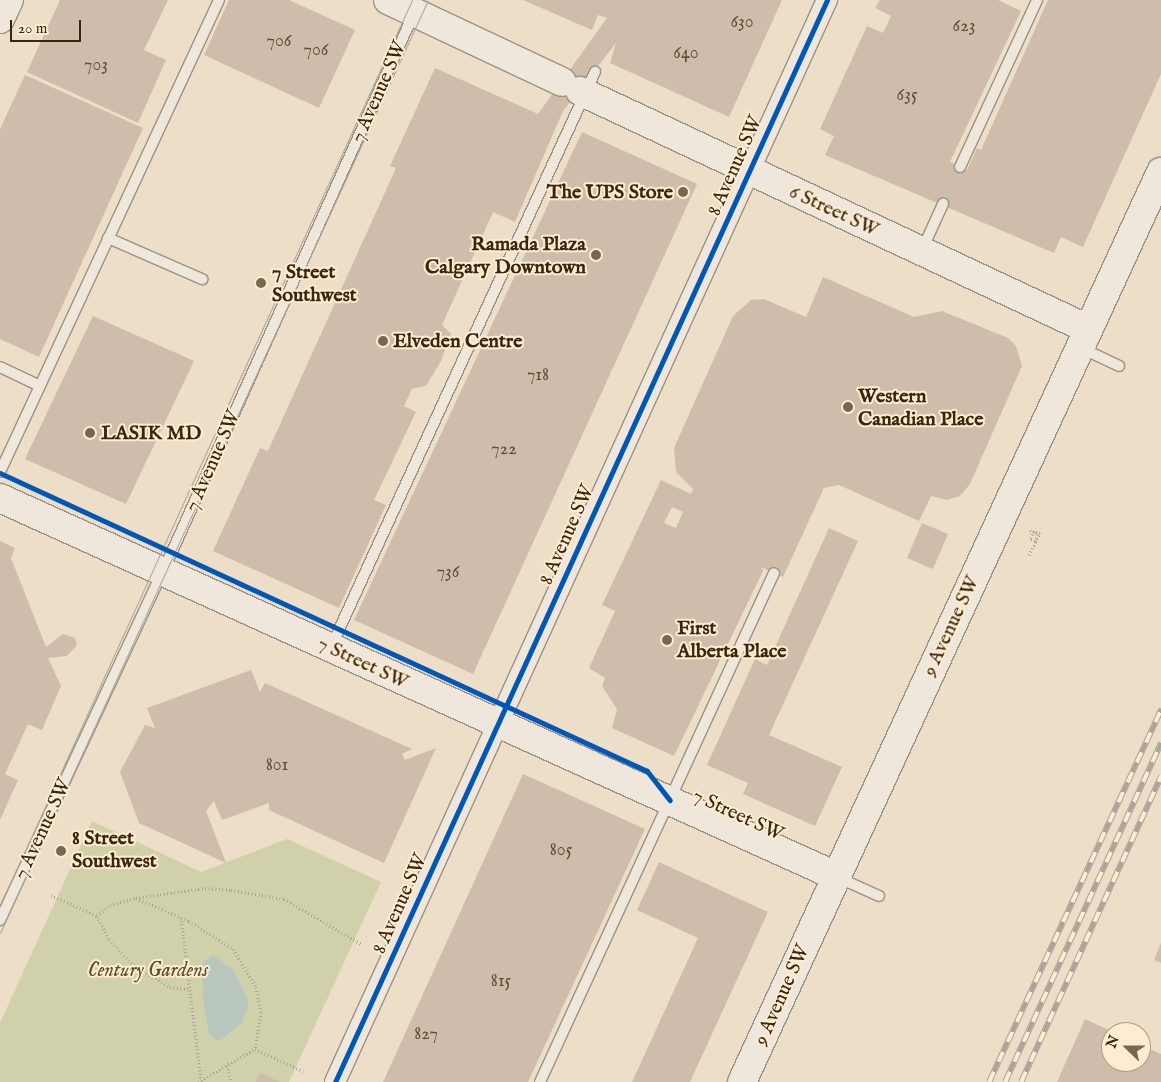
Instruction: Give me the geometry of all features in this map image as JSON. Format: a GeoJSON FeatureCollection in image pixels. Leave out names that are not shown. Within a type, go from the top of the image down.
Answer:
{"type":"FeatureCollection","features":[{"type":"Feature","properties":{"kind":"street"},"geometry":{"type":"LineString","coordinates":[[0,20],[9,0]]}},
{"type":"Feature","properties":{"kind":"street","name":"6 Street SW"},"geometry":{"type":"LineString","coordinates":[[388,0],[417,6],[580,84],[749,171],[922,251],[1084,338]]}},
{"type":"Feature","properties":{"kind":"street","name":"8 Avenue SW"},"geometry":{"type":"LineString","coordinates":[[335,1082],[827,0]]}},
{"type":"Feature","properties":{"kind":"street","name":"9 Avenue SW"},"geometry":{"type":"LineString","coordinates":[[742,1082],[1161,172]]}},
{"type":"Feature","properties":{"kind":"street","name":"7 Street SW"},"geometry":{"type":"LineString","coordinates":[[0,498],[497,725],[670,800],[836,876]]}},
{"type":"Feature","properties":{"kind":"lane"},"geometry":{"type":"LineString","coordinates":[[0,472],[219,0]]}},
{"type":"Feature","properties":{"kind":"lane"},"geometry":{"type":"LineString","coordinates":[[960,167],[1037,0]]}},
{"type":"Feature","properties":{"kind":"lane","name":"7 Avenue SW"},"geometry":{"type":"LineString","coordinates":[[0,920],[163,572],[417,6]]}},
{"type":"Feature","properties":{"kind":"lane"},"geometry":{"type":"LineString","coordinates":[[330,648],[580,84]]}},
{"type":"Feature","properties":{"kind":"lane"},"geometry":{"type":"LineString","coordinates":[[922,251],[943,204]]}},
{"type":"Feature","properties":{"kind":"lane"},"geometry":{"type":"LineString","coordinates":[[108,238],[202,279]]}},
{"type":"Feature","properties":{"kind":"lane"},"geometry":{"type":"LineString","coordinates":[[1084,338],[1119,366]]}},
{"type":"Feature","properties":{"kind":"lane"},"geometry":{"type":"LineString","coordinates":[[0,367],[40,386]]}},
{"type":"Feature","properties":{"kind":"lane"},"geometry":{"type":"LineString","coordinates":[[540,1082],[774,572]]}},
{"type":"Feature","properties":{"kind":"lane"},"geometry":{"type":"LineString","coordinates":[[836,876],[879,896]]}},
{"type":"Feature","properties":{"kind":"path"},"geometry":{"type":"LineString","coordinates":[[1030,530],[1038,534],[1035,541],[1030,539],[1034,531],[1040,533],[1030,555]]}},
{"type":"Feature","properties":{"kind":"path"},"geometry":{"type":"LineString","coordinates":[[97,916],[110,905],[136,898],[205,888],[267,895],[305,910],[361,944]]}},
{"type":"Feature","properties":{"kind":"path"},"geometry":{"type":"LineString","coordinates":[[51,895],[97,916],[108,940],[137,968],[170,987],[188,989]]}},
{"type":"Feature","properties":{"kind":"path"},"geometry":{"type":"LineString","coordinates":[[136,898],[181,917],[216,935],[247,967],[261,1012],[255,1049]]}},
{"type":"Feature","properties":{"kind":"path"},"geometry":{"type":"LineString","coordinates":[[181,917],[200,1081],[255,1049]]}},
{"type":"Feature","properties":{"kind":"path"},"geometry":{"type":"LineString","coordinates":[[255,1049],[302,1071]]}},
{"type":"Feature","properties":{"kind":"path"},"geometry":{"type":"LineString","coordinates":[[226,1065],[232,1082]]}},
{"type":"Feature","properties":{"kind":"green space","name":"Century Gardens"},"geometry":{"type":"Polygon","coordinates":[[[92,821],[201,872],[287,839],[381,882],[289,1082],[0,1082],[0,1023],[92,821]]]}},
{"type":"Feature","properties":{"kind":"shaded area"},"geometry":{"type":"Polygon","coordinates":[[[213,955],[234,971],[249,1002],[242,1023],[219,1041],[209,1035],[203,997],[202,963],[213,955]]]}},
{"type":"Feature","properties":{"kind":"building"},"geometry":{"type":"Polygon","coordinates":[[[60,0],[168,0],[144,50],[166,60],[138,123],[27,72],[60,0]]]}},
{"type":"Feature","properties":{"kind":"building"},"geometry":{"type":"Polygon","coordinates":[[[229,0],[289,0],[355,30],[319,108],[204,55],[229,0]]]}},
{"type":"Feature","properties":{"kind":"building","name":"Elveden Centre"},"geometry":{"type":"Polygon","coordinates":[[[523,0],[782,0],[729,117],[610,63],[616,43],[563,111],[515,222],[493,212],[442,325],[451,334],[441,361],[426,386],[412,389],[404,406],[416,412],[374,500],[386,505],[339,608],[213,551],[260,448],[268,451],[396,168],[390,166],[435,68],[538,114],[607,18],[598,15],[592,30],[523,0]]]}},
{"type":"Feature","properties":{"kind":"building"},"geometry":{"type":"Polygon","coordinates":[[[880,0],[998,0],[1021,11],[950,162],[967,170],[977,148],[981,150],[1048,0],[1161,0],[1161,74],[1083,247],[1061,237],[1054,253],[825,155],[834,136],[820,129],[867,26],[883,33],[891,16],[875,8],[880,0]]]}},
{"type":"Feature","properties":{"kind":"building"},"geometry":{"type":"Polygon","coordinates":[[[25,75],[143,128],[39,357],[0,339],[0,129],[25,75]]]}},
{"type":"Feature","properties":{"kind":"building"},"geometry":{"type":"Polygon","coordinates":[[[582,132],[697,184],[473,674],[354,620],[582,132]]]}},
{"type":"Feature","properties":{"kind":"building","name":"Western Canadian Place"},"geometry":{"type":"Polygon","coordinates":[[[823,277],[914,317],[942,311],[1008,338],[1016,346],[1022,366],[970,484],[960,496],[947,500],[931,496],[919,521],[839,485],[824,488],[783,577],[761,567],[763,571],[674,756],[612,728],[617,709],[602,686],[605,678],[589,668],[615,611],[602,605],[661,480],[691,494],[693,489],[676,472],[674,448],[733,316],[751,300],[764,299],[806,317],[823,277]],[[672,507],[664,523],[676,528],[683,512],[672,507]]]}},
{"type":"Feature","properties":{"kind":"building"},"geometry":{"type":"Polygon","coordinates":[[[93,316],[194,361],[126,504],[25,459],[93,316]]]}},
{"type":"Feature","properties":{"kind":"building"},"geometry":{"type":"Polygon","coordinates":[[[922,523],[948,534],[933,569],[907,558],[922,523]]]}},
{"type":"Feature","properties":{"kind":"building"},"geometry":{"type":"Polygon","coordinates":[[[829,528],[858,541],[769,735],[842,767],[815,826],[743,794],[748,783],[707,765],[755,659],[767,665],[829,528]]]}},
{"type":"Feature","properties":{"kind":"building"},"geometry":{"type":"Polygon","coordinates":[[[0,541],[15,548],[11,558],[46,647],[63,634],[75,638],[77,645],[67,656],[48,658],[61,686],[42,730],[28,724],[5,774],[18,780],[0,820],[0,541]]]}},
{"type":"Feature","properties":{"kind":"building"},"geometry":{"type":"Polygon","coordinates":[[[251,670],[260,692],[265,683],[412,749],[402,754],[405,760],[436,748],[384,863],[269,810],[269,803],[222,820],[214,801],[206,811],[226,863],[139,823],[120,772],[145,725],[155,728],[147,708],[251,670]]]}},
{"type":"Feature","properties":{"kind":"building"},"geometry":{"type":"Polygon","coordinates":[[[523,774],[645,829],[528,1082],[383,1082],[523,774]]]}},
{"type":"Feature","properties":{"kind":"building"},"geometry":{"type":"Polygon","coordinates":[[[659,862],[768,912],[690,1082],[632,1082],[698,938],[637,910],[659,862]]]}},
{"type":"Feature","properties":{"kind":"building"},"geometry":{"type":"Polygon","coordinates":[[[1161,943],[1161,963],[1154,960],[1161,943]]]}},
{"type":"Feature","properties":{"kind":"building"},"geometry":{"type":"Polygon","coordinates":[[[1085,1019],[1101,1026],[1101,1072],[1151,1072],[1151,1050],[1161,1054],[1161,1082],[1057,1082],[1085,1019]]]}},
{"type":"Feature","properties":{"kind":"building"},"geometry":{"type":"Polygon","coordinates":[[[260,1073],[280,1082],[256,1082],[260,1073]]]}},
{"type":"Feature","properties":{"kind":"tram line"},"geometry":{"type":"LineString","coordinates":[[0,906],[412,0]]}},
{"type":"Feature","properties":{"kind":"tram line"},"geometry":{"type":"LineString","coordinates":[[0,933],[428,0]]}},
{"type":"Feature","properties":{"kind":"railway"},"geometry":{"type":"LineString","coordinates":[[989,1082],[1161,709]]}},
{"type":"Feature","properties":{"kind":"railway"},"geometry":{"type":"LineString","coordinates":[[1005,1082],[1161,743]]}},
{"type":"Feature","properties":{"kind":"railway"},"geometry":{"type":"LineString","coordinates":[[1021,1082],[1161,776]]}},
{"type":"Feature","properties":{"kind":"cycle path"},"geometry":{"type":"LineString","coordinates":[[335,1082],[827,0]]}},
{"type":"Feature","properties":{"kind":"cycle path"},"geometry":{"type":"LineString","coordinates":[[0,473],[647,771],[670,800]]}},
{"type":"Feature","properties":{"kind":"place","name":"The UPS Store"},"geometry":{"type":"Point","coordinates":[683,192]}},
{"type":"Feature","properties":{"kind":"place","name":"Ramada Plaza Calgary Downtown"},"geometry":{"type":"Point","coordinates":[596,255]}},
{"type":"Feature","properties":{"kind":"place","name":"7 Street Southwest"},"geometry":{"type":"Point","coordinates":[261,283]}},
{"type":"Feature","properties":{"kind":"place","name":"Elveden Centre"},"geometry":{"type":"Point","coordinates":[383,341]}},
{"type":"Feature","properties":{"kind":"place","name":"Western Canadian Place"},"geometry":{"type":"Point","coordinates":[848,407]}},
{"type":"Feature","properties":{"kind":"place","name":"LASIK MD"},"geometry":{"type":"Point","coordinates":[90,433]}},
{"type":"Feature","properties":{"kind":"place","name":"First Alberta Place"},"geometry":{"type":"Point","coordinates":[667,640]}},
{"type":"Feature","properties":{"kind":"place","name":"8 Street Southwest"},"geometry":{"type":"Point","coordinates":[61,851]}}]}
